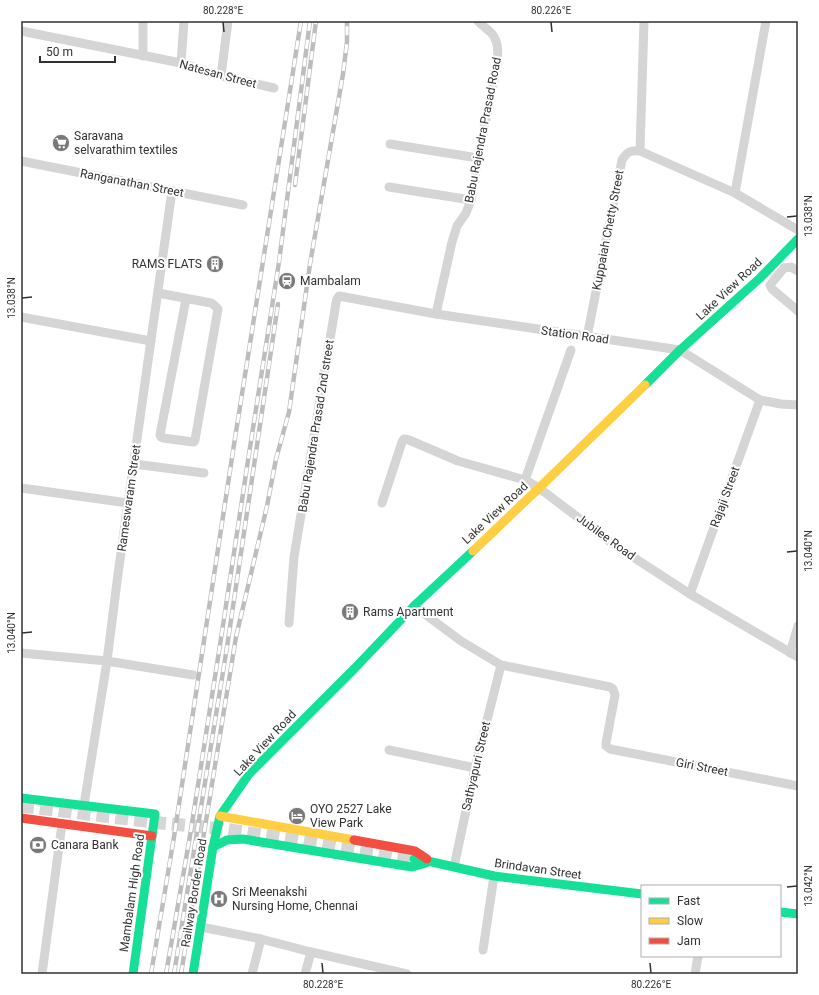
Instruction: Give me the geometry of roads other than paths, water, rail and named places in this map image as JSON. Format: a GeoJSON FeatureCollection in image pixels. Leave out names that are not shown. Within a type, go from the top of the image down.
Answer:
{"type":"FeatureCollection","features":[{"type":"Feature","properties":{"kind":"street"},"geometry":{"type":"LineString","coordinates":[[143,56],[144,21]]}},
{"type":"Feature","properties":{"kind":"street"},"geometry":{"type":"LineString","coordinates":[[181,64],[184,21]]}},
{"type":"Feature","properties":{"kind":"street"},"geometry":{"type":"LineString","coordinates":[[221,76],[228,21]]}},
{"type":"Feature","properties":{"kind":"street","name":"Babu Rajendra Prasad Road"},"geometry":{"type":"LineString","coordinates":[[436,314],[452,242],[457,226],[466,213],[471,200],[497,66],[498,44],[494,36],[478,21]]}},
{"type":"Feature","properties":{"kind":"street"},"geometry":{"type":"LineString","coordinates":[[644,21],[640,151],[735,193],[798,230]]}},
{"type":"Feature","properties":{"kind":"street"},"geometry":{"type":"LineString","coordinates":[[735,193],[766,21]]}},
{"type":"Feature","properties":{"kind":"street","name":"Natesan Street"},"geometry":{"type":"LineString","coordinates":[[21,31],[181,64],[221,76],[274,88]]}},
{"type":"Feature","properties":{"kind":"street"},"geometry":{"type":"LineString","coordinates":[[390,144],[478,158]]}},
{"type":"Feature","properties":{"kind":"street","name":"Kuppaiah Chetty Street"},"geometry":{"type":"LineString","coordinates":[[588,332],[622,160],[626,153],[632,150],[640,151]]}},
{"type":"Feature","properties":{"kind":"street","name":"Ranganathan Street"},"geometry":{"type":"LineString","coordinates":[[21,161],[242,205]]}},
{"type":"Feature","properties":{"kind":"street"},"geometry":{"type":"LineString","coordinates":[[389,187],[471,200]]}},
{"type":"Feature","properties":{"kind":"street","name":"Rameswaram Street"},"geometry":{"type":"LineString","coordinates":[[84,806],[107,661],[172,191]]}},
{"type":"Feature","properties":{"kind":"street","name":"Lake View Road"},"geometry":{"type":"LineString","coordinates":[[220,816],[249,774],[355,668],[414,606],[539,488],[680,350],[760,278],[798,239]]}},
{"type":"Feature","properties":{"kind":"street"},"geometry":{"type":"LineString","coordinates":[[770,267],[778,275]]}},
{"type":"Feature","properties":{"kind":"street"},"geometry":{"type":"LineString","coordinates":[[770,285],[784,268],[791,267],[798,271]]}},
{"type":"Feature","properties":{"kind":"street"},"geometry":{"type":"LineString","coordinates":[[760,278],[770,285],[772,289],[798,311]]}},
{"type":"Feature","properties":{"kind":"street"},"geometry":{"type":"LineString","coordinates":[[158,293],[186,299],[214,305],[218,309],[194,442],[163,438],[160,435],[186,299]]}},
{"type":"Feature","properties":{"kind":"street","name":"Station Road"},"geometry":{"type":"LineString","coordinates":[[339,296],[436,314],[680,350],[760,400],[781,404],[798,405]]}},
{"type":"Feature","properties":{"kind":"street","name":"Babu Rajendra Prasad 2nd street"},"geometry":{"type":"LineString","coordinates":[[289,623],[294,557],[334,311],[339,296]]}},
{"type":"Feature","properties":{"kind":"street"},"geometry":{"type":"LineString","coordinates":[[21,317],[151,341]]}},
{"type":"Feature","properties":{"kind":"street"},"geometry":{"type":"LineString","coordinates":[[525,480],[570,350]]}},
{"type":"Feature","properties":{"kind":"street","name":"Rajaji Street"},"geometry":{"type":"LineString","coordinates":[[690,594],[760,400]]}},
{"type":"Feature","properties":{"kind":"street","name":"Jubilee Road"},"geometry":{"type":"LineString","coordinates":[[382,503],[404,439],[458,461],[525,480],[539,488],[613,544],[690,594],[794,655]]}},
{"type":"Feature","properties":{"kind":"street"},"geometry":{"type":"LineString","coordinates":[[134,464],[204,473]]}},
{"type":"Feature","properties":{"kind":"street"},"geometry":{"type":"LineString","coordinates":[[21,488],[128,503]]}},
{"type":"Feature","properties":{"kind":"street"},"geometry":{"type":"LineString","coordinates":[[414,606],[461,641],[501,665]]}},
{"type":"Feature","properties":{"kind":"street"},"geometry":{"type":"LineString","coordinates":[[794,655],[798,626]]}},
{"type":"Feature","properties":{"kind":"street"},"geometry":{"type":"LineString","coordinates":[[21,653],[107,661],[193,675]]}},
{"type":"Feature","properties":{"kind":"street","name":"Giri Street"},"geometry":{"type":"LineString","coordinates":[[501,665],[610,687],[613,689],[615,695],[606,740],[606,746],[610,749],[798,786]]}},
{"type":"Feature","properties":{"kind":"street","name":"Sathyapuri Street"},"geometry":{"type":"LineString","coordinates":[[454,867],[475,768],[501,665]]}},
{"type":"Feature","properties":{"kind":"street"},"geometry":{"type":"LineString","coordinates":[[389,750],[475,768]]}},
{"type":"Feature","properties":{"kind":"street"},"geometry":{"type":"LineString","coordinates":[[21,798],[84,806]]}},
{"type":"Feature","properties":{"kind":"street","name":"Mambalam High Road"},"geometry":{"type":"LineString","coordinates":[[84,806],[154,814],[133,974]]}},
{"type":"Feature","properties":{"kind":"street"},"geometry":{"type":"LineString","coordinates":[[220,816],[415,851],[432,862]]}},
{"type":"Feature","properties":{"kind":"street","name":"Railway Border Road"},"geometry":{"type":"LineString","coordinates":[[193,974],[213,847],[220,816]]}},
{"type":"Feature","properties":{"kind":"street"},"geometry":{"type":"LineString","coordinates":[[21,818],[152,836]]}},
{"type":"Feature","properties":{"kind":"street"},"geometry":{"type":"LineString","coordinates":[[42,974],[62,824]]}},
{"type":"Feature","properties":{"kind":"street"},"geometry":{"type":"LineString","coordinates":[[213,847],[227,840],[243,839],[412,867],[432,862]]}},
{"type":"Feature","properties":{"kind":"street","name":"Brindavan Street"},"geometry":{"type":"LineString","coordinates":[[414,859],[494,876],[641,894]]}},
{"type":"Feature","properties":{"kind":"street"},"geometry":{"type":"LineString","coordinates":[[483,950],[494,876]]}},
{"type":"Feature","properties":{"kind":"street"},"geometry":{"type":"LineString","coordinates":[[781,912],[798,914]]}},
{"type":"Feature","properties":{"kind":"street"},"geometry":{"type":"LineString","coordinates":[[201,927],[261,939],[407,974]]}},
{"type":"Feature","properties":{"kind":"street"},"geometry":{"type":"LineString","coordinates":[[252,974],[261,939]]}},
{"type":"Feature","properties":{"kind":"street"},"geometry":{"type":"LineString","coordinates":[[305,974],[311,952]]}},
{"type":"Feature","properties":{"kind":"street"},"geometry":{"type":"LineString","coordinates":[[696,974],[698,957]]}},
{"type":"Feature","properties":{"kind":"tunnel"},"geometry":{"type":"LineString","coordinates":[[21,806],[224,829],[414,859]]}},
{"type":"Feature","properties":{"kind":"railway"},"geometry":{"type":"LineString","coordinates":[[151,974],[174,837],[301,21]]}},
{"type":"Feature","properties":{"kind":"railway"},"geometry":{"type":"LineString","coordinates":[[166,974],[190,836],[279,262],[310,21]]}},
{"type":"Feature","properties":{"kind":"railway"},"geometry":{"type":"LineString","coordinates":[[295,185],[316,21]]}},
{"type":"Feature","properties":{"kind":"railway"},"geometry":{"type":"LineString","coordinates":[[181,974],[236,637],[267,506],[276,459],[289,412],[310,264],[343,74],[347,42],[347,21]]}},
{"type":"Feature","properties":{"kind":"railway"},"geometry":{"type":"LineString","coordinates":[[174,974],[227,647],[278,304]]}},
{"type":"Feature","properties":{"kind":"place","name":"Saravana selvarathim textiles"},"geometry":{"type":"Point","coordinates":[61,143]}},
{"type":"Feature","properties":{"kind":"place","name":"RAMS FLATS"},"geometry":{"type":"Point","coordinates":[215,264]}},
{"type":"Feature","properties":{"kind":"place","name":"Mambalam"},"geometry":{"type":"Point","coordinates":[287,281]}},
{"type":"Feature","properties":{"kind":"place","name":"Rams Apartment"},"geometry":{"type":"Point","coordinates":[350,612]}},
{"type":"Feature","properties":{"kind":"place","name":"OYO 2527 Lake View Park"},"geometry":{"type":"Point","coordinates":[297,816]}},
{"type":"Feature","properties":{"kind":"place","name":"Canara Bank"},"geometry":{"type":"Point","coordinates":[38,845]}},
{"type":"Feature","properties":{"kind":"place","name":"Sri Meenakshi Nursing Home, Chennai"},"geometry":{"type":"Point","coordinates":[219,899]}}]}
